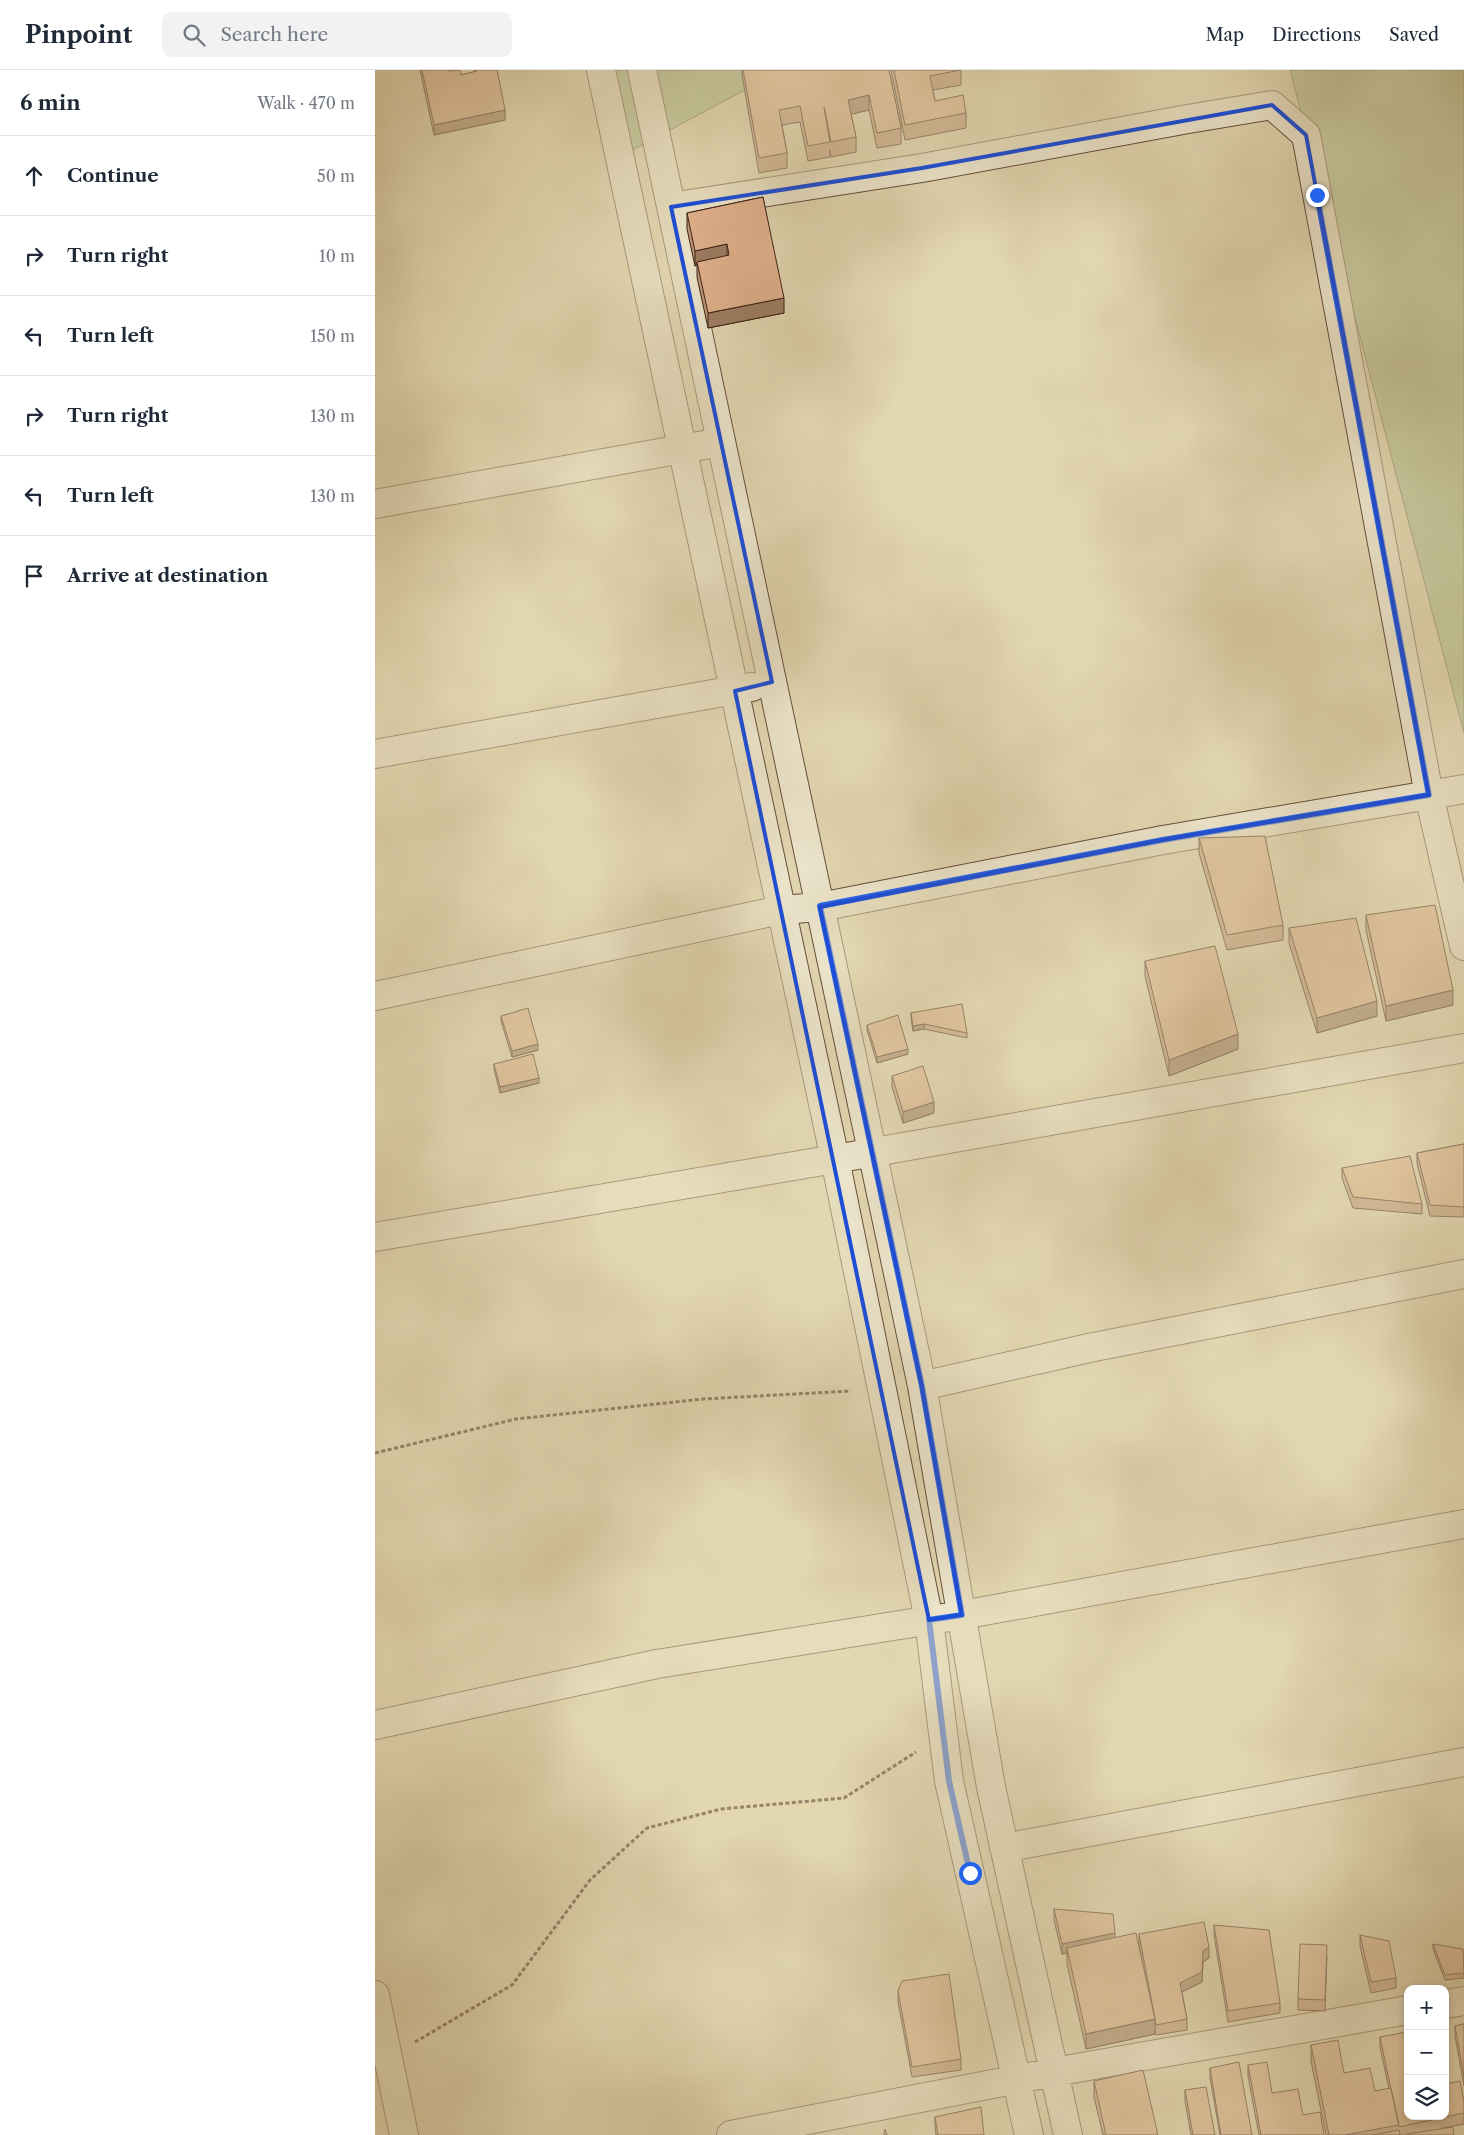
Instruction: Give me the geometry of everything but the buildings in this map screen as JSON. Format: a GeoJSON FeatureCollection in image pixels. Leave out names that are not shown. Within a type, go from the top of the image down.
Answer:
{"type":"FeatureCollection","features":[{"type":"Feature","properties":{"kind":"street"},"geometry":{"type":"LineString","coordinates":[[601,70],[835,1159],[929,1620],[949,1781],[1029,2135]]}},
{"type":"Feature","properties":{"kind":"street"},"geometry":{"type":"LineString","coordinates":[[642,70],[922,1386],[1004,1848],[1068,2135]]}},
{"type":"Feature","properties":{"kind":"street"},"geometry":{"type":"LineString","coordinates":[[671,207],[922,168],[1188,118],[1272,105],[1306,135],[1429,795],[1464,946]]}},
{"type":"Feature","properties":{"kind":"street"},"geometry":{"type":"LineString","coordinates":[[375,504],[721,442]]}},
{"type":"Feature","properties":{"kind":"street"},"geometry":{"type":"LineString","coordinates":[[375,754],[735,691],[772,682]]}},
{"type":"Feature","properties":{"kind":"street"},"geometry":{"type":"LineString","coordinates":[[375,996],[781,910],[820,906],[1163,840],[1464,789]]}},
{"type":"Feature","properties":{"kind":"street"},"geometry":{"type":"LineString","coordinates":[[375,1237],[835,1159],[1464,1048]]}},
{"type":"Feature","properties":{"kind":"street"},"geometry":{"type":"LineString","coordinates":[[922,1386],[1089,1348],[1464,1274]]}},
{"type":"Feature","properties":{"kind":"street"},"geometry":{"type":"LineString","coordinates":[[375,1725],[657,1664],[962,1615],[1464,1524]]}},
{"type":"Feature","properties":{"kind":"street"},"geometry":{"type":"LineString","coordinates":[[1004,1848],[1464,1762]]}},
{"type":"Feature","properties":{"kind":"street"},"geometry":{"type":"LineString","coordinates":[[375,1996],[404,2135]]}},
{"type":"Feature","properties":{"kind":"street"},"geometry":{"type":"LineString","coordinates":[[1449,2003],[1464,2001]]}},
{"type":"Feature","properties":{"kind":"street"},"geometry":{"type":"LineString","coordinates":[[731,2135],[1054,2072],[1404,2011]]}},
{"type":"Feature","properties":{"kind":"path"},"geometry":{"type":"LineString","coordinates":[[375,1454],[515,1419],[703,1399],[882,1390]]}},
{"type":"Feature","properties":{"kind":"path"},"geometry":{"type":"LineString","coordinates":[[388,2058],[512,1985],[590,1880],[647,1828],[721,1809],[844,1798],[944,1733]]}},
{"type":"Feature","properties":{"kind":"highlighted area"},"geometry":{"type":"Polygon","coordinates":[[[1272,105],[1306,135],[1429,795],[1163,840],[820,907],[922,1386],[962,1615],[929,1620],[735,691],[772,682],[671,207],[922,168],[1272,105]]]}},
{"type":"Feature","properties":{"kind":"green space"},"geometry":{"type":"Polygon","coordinates":[[[608,70],[832,70],[756,84],[627,153],[608,70]]]}},
{"type":"Feature","properties":{"kind":"green space"},"geometry":{"type":"Polygon","coordinates":[[[1290,70],[1464,70],[1464,733],[1290,70]]]}},
{"type":"Feature","properties":{"kind":"route"},"geometry":{"type":"LineString","coordinates":[[970,1873],[949,1781],[929,1620],[962,1615],[922,1386],[820,906],[1163,840],[1429,795],[1317,195]]}}]}
